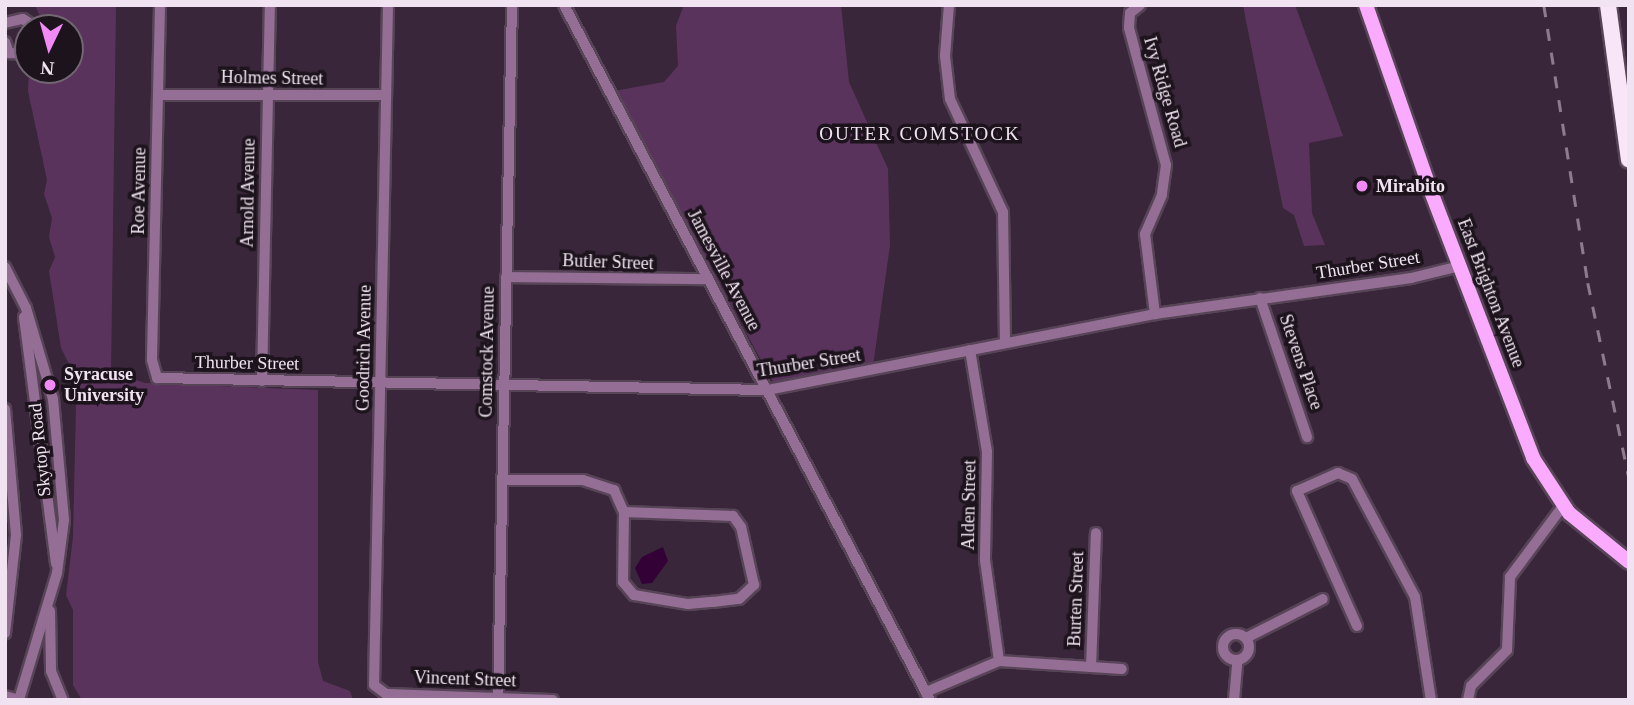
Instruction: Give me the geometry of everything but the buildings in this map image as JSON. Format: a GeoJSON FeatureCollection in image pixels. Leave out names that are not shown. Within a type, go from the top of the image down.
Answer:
{"type":"FeatureCollection","features":[{"type":"Feature","properties":{"kind":"highway"},"geometry":{"type":"LineString","coordinates":[[1608,5],[1629,156]]}},
{"type":"Feature","properties":{"kind":"main road","name":"East Brighton Avenue"},"geometry":{"type":"LineString","coordinates":[[1366,5],[1460,266],[1534,458],[1563,506],[1581,527],[1629,562]]}},
{"type":"Feature","properties":{"kind":"street","name":"Roe Avenue"},"geometry":{"type":"LineString","coordinates":[[156,377],[160,5]]}},
{"type":"Feature","properties":{"kind":"street","name":"Arnold Avenue"},"geometry":{"type":"LineString","coordinates":[[262,381],[270,5]]}},
{"type":"Feature","properties":{"kind":"street","name":"Goodrich Avenue"},"geometry":{"type":"LineString","coordinates":[[377,691],[388,5]]}},
{"type":"Feature","properties":{"kind":"street","name":"Comstock Avenue"},"geometry":{"type":"LineString","coordinates":[[498,699],[512,5]]}},
{"type":"Feature","properties":{"kind":"street","name":"Jamesville Avenue"},"geometry":{"type":"LineString","coordinates":[[564,5],[928,696]]}},
{"type":"Feature","properties":{"kind":"street"},"geometry":{"type":"LineString","coordinates":[[950,5],[945,56],[950,99],[1003,212],[1005,343]]}},
{"type":"Feature","properties":{"kind":"street","name":"Ivy Ridge Road"},"geometry":{"type":"LineString","coordinates":[[1140,5],[1130,13],[1129,28],[1166,165],[1162,195],[1144,234],[1155,314]]}},
{"type":"Feature","properties":{"kind":"street","name":"Holmes Street"},"geometry":{"type":"LineString","coordinates":[[159,95],[385,95]]}},
{"type":"Feature","properties":{"kind":"street","name":"Thurber Street"},"geometry":{"type":"LineString","coordinates":[[156,377],[504,387],[768,390],[1155,314],[1411,278],[1460,266]]}},
{"type":"Feature","properties":{"kind":"street","name":"Skytop Road"},"geometry":{"type":"LineString","coordinates":[[5,268],[16,287],[43,358],[54,424],[64,520],[57,573],[19,700]]}},
{"type":"Feature","properties":{"kind":"street","name":"Butler Street"},"geometry":{"type":"LineString","coordinates":[[506,277],[708,279]]}},
{"type":"Feature","properties":{"kind":"street"},"geometry":{"type":"LineString","coordinates":[[5,295],[16,287]]}},
{"type":"Feature","properties":{"kind":"street","name":"Skytop Road"},"geometry":{"type":"LineString","coordinates":[[16,287],[29,347],[32,399],[57,573]]}},
{"type":"Feature","properties":{"kind":"street","name":"Stevens Place"},"geometry":{"type":"LineString","coordinates":[[1260,298],[1307,437]]}},
{"type":"Feature","properties":{"kind":"street","name":"Alden Street"},"geometry":{"type":"LineString","coordinates":[[970,350],[987,452],[985,560],[999,661]]}},
{"type":"Feature","properties":{"kind":"street"},"geometry":{"type":"LineString","coordinates":[[32,399],[50,399]]}},
{"type":"Feature","properties":{"kind":"street"},"geometry":{"type":"LineString","coordinates":[[5,408],[16,535],[5,633]]}},
{"type":"Feature","properties":{"kind":"street"},"geometry":{"type":"LineString","coordinates":[[36,428],[54,424]]}},
{"type":"Feature","properties":{"kind":"street"},"geometry":{"type":"LineString","coordinates":[[1357,626],[1297,491],[1338,473],[1352,479],[1415,597],[1431,700]]}},
{"type":"Feature","properties":{"kind":"street"},"geometry":{"type":"LineString","coordinates":[[502,480],[583,480],[614,490],[624,512],[623,582],[634,595],[677,603],[713,602],[739,599],[754,585],[741,527],[733,516],[624,512]]}},
{"type":"Feature","properties":{"kind":"street"},"geometry":{"type":"LineString","coordinates":[[1468,700],[1471,686],[1507,650],[1510,577],[1563,506]]}},
{"type":"Feature","properties":{"kind":"street","name":"Burten Street"},"geometry":{"type":"LineString","coordinates":[[1091,667],[1096,533]]}},
{"type":"Feature","properties":{"kind":"street"},"geometry":{"type":"LineString","coordinates":[[52,590],[51,671],[63,700]]}},
{"type":"Feature","properties":{"kind":"street"},"geometry":{"type":"LineString","coordinates":[[1246,638],[1323,599]]}},
{"type":"Feature","properties":{"kind":"street"},"geometry":{"type":"LineString","coordinates":[[1237,662],[1229,659],[1224,642],[1235,633],[1246,638]]}},
{"type":"Feature","properties":{"kind":"street"},"geometry":{"type":"LineString","coordinates":[[1234,700],[1237,662],[1248,651],[1246,638]]}},
{"type":"Feature","properties":{"kind":"street"},"geometry":{"type":"LineString","coordinates":[[928,696],[976,667],[999,661],[1122,669]]}},
{"type":"Feature","properties":{"kind":"street","name":"Vincent Street"},"geometry":{"type":"LineString","coordinates":[[377,691],[415,697],[553,700]]}},
{"type":"Feature","properties":{"kind":"street"},"geometry":{"type":"LineString","coordinates":[[5,696],[19,700]]}},
{"type":"Feature","properties":{"kind":"shaded area"},"geometry":{"type":"Polygon","coordinates":[[[35,5],[116,5],[111,372],[145,383],[318,390],[318,662],[323,681],[350,691],[353,700],[82,700],[73,685],[73,610],[66,595],[73,537],[76,407],[70,366],[61,348],[49,271],[55,257],[49,237],[52,218],[44,194],[47,180],[28,91],[28,84],[84,84],[84,14],[39,14],[35,5]]]}},
{"type":"Feature","properties":{"kind":"shaded area"},"geometry":{"type":"Polygon","coordinates":[[[684,5],[841,5],[849,82],[888,169],[890,245],[873,366],[798,382],[773,382],[614,91],[664,82],[678,66],[676,26],[684,5]]]}},
{"type":"Feature","properties":{"kind":"shaded area"},"geometry":{"type":"Polygon","coordinates":[[[1243,5],[1295,5],[1343,136],[1309,143],[1312,213],[1325,245],[1304,246],[1294,215],[1283,208],[1243,5]]]}},
{"type":"Feature","properties":{"kind":"shaded area"},"geometry":{"type":"Polygon","coordinates":[[[663,547],[668,561],[652,583],[642,584],[635,568],[642,557],[663,547]]]}},
{"type":"Feature","properties":{"kind":"railway"},"geometry":{"type":"LineString","coordinates":[[1544,5],[1588,283],[1629,477]]}},
{"type":"Feature","properties":{"kind":"place","name":"Mirabito"},"geometry":{"type":"Point","coordinates":[1362,186]}},
{"type":"Feature","properties":{"kind":"place","name":"Syracuse University"},"geometry":{"type":"Point","coordinates":[50,385]}},
{"type":"Feature","properties":{"kind":"district","name":"OUTER COMSTOCK"},"geometry":{"type":"Point","coordinates":[920,134]}}]}
